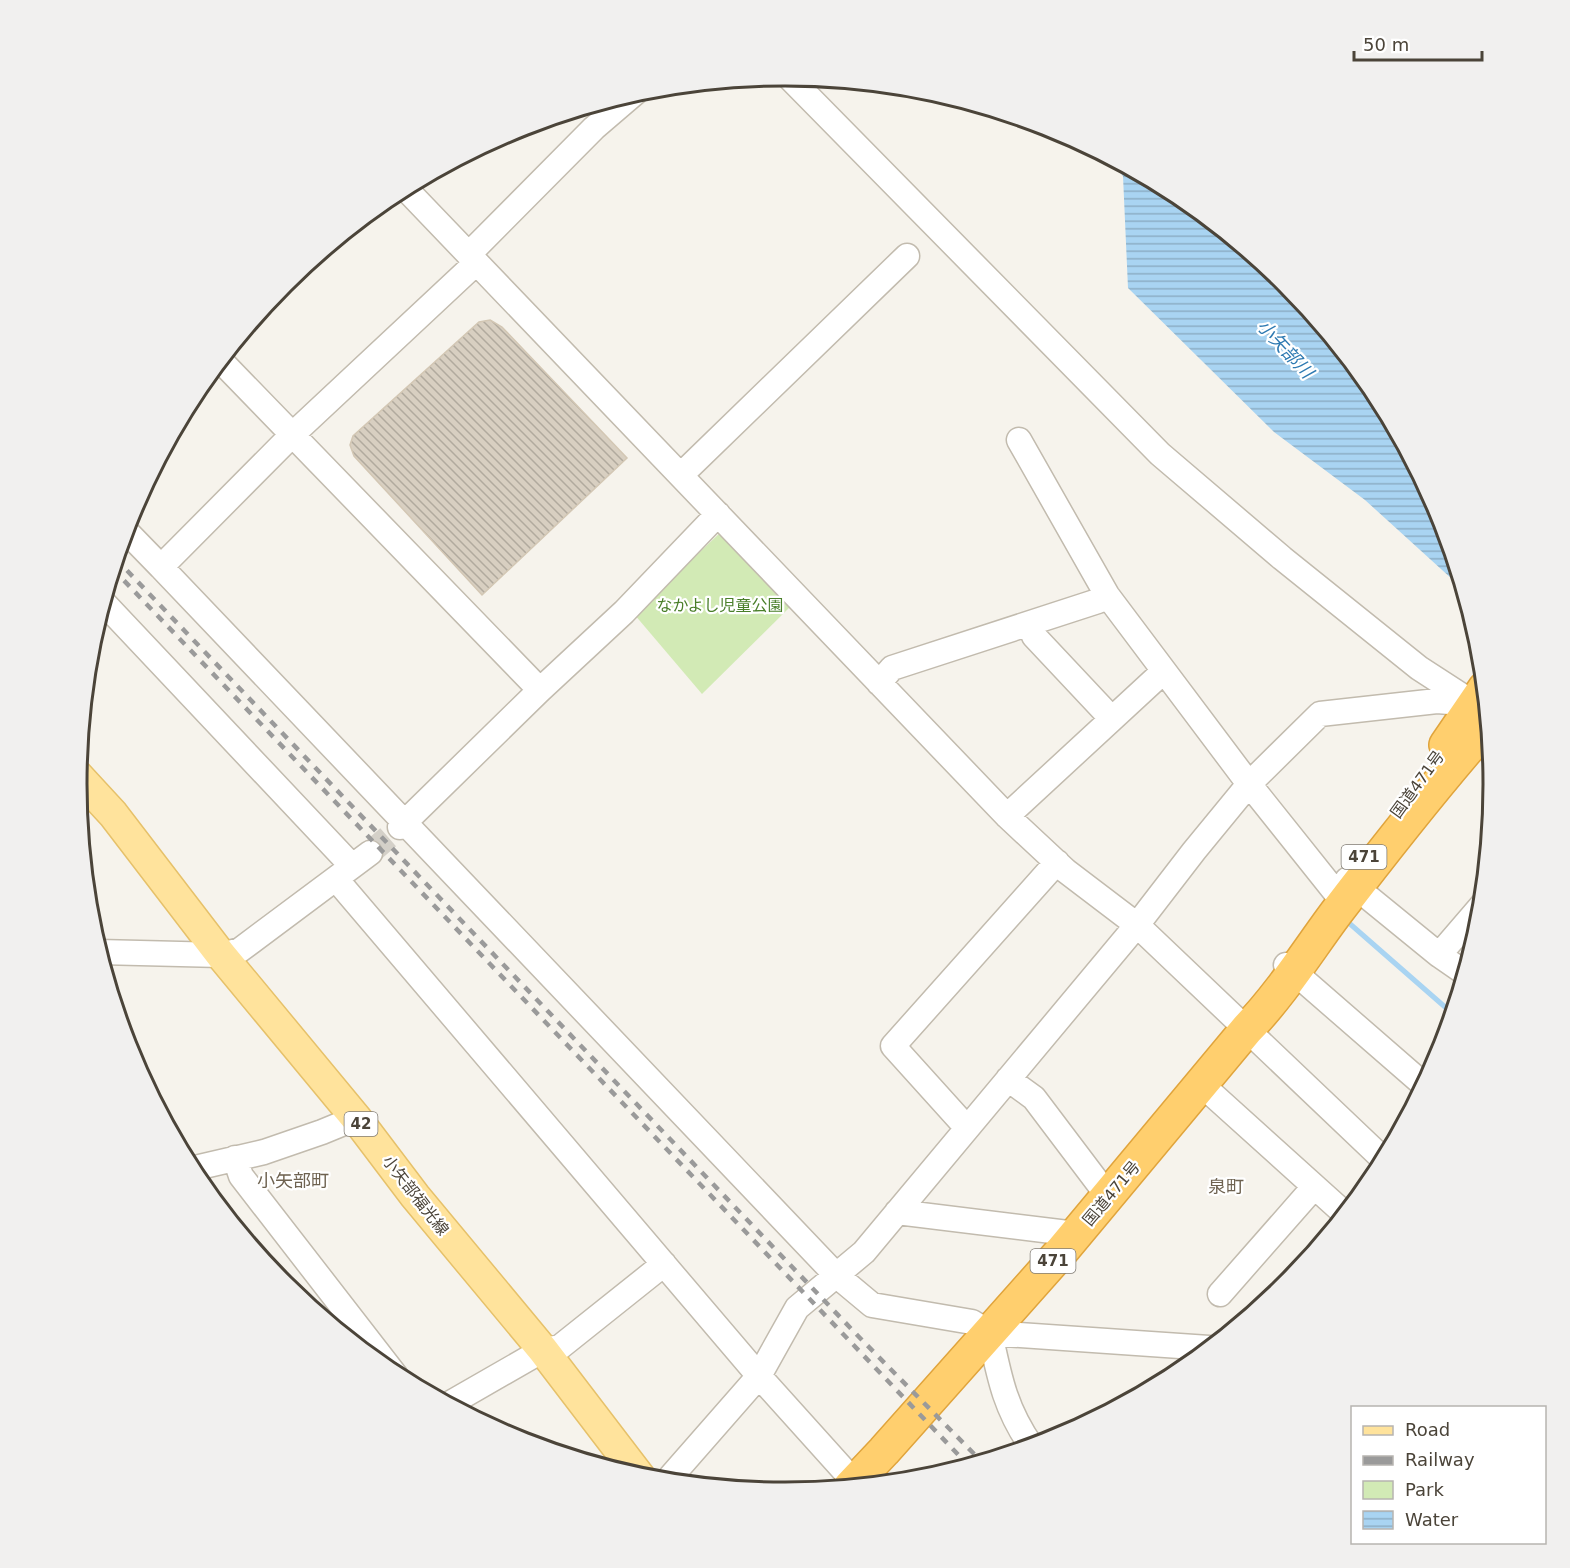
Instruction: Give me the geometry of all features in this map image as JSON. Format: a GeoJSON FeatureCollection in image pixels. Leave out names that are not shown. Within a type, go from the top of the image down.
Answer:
{"type":"FeatureCollection","features":[{"type":"Feature","properties":{"kind":"highway","name":"国道471号"},"geometry":{"type":"LineString","coordinates":[[860,1478],[1076,1234],[1247,1029],[1260,1000],[1290,968],[1479,709]]}},
{"type":"Feature","properties":{"kind":"main road","name":"小矢部福光線"},"geometry":{"type":"LineString","coordinates":[[87,787],[113,814],[221,955],[356,1118],[415,1197],[543,1350],[631,1465]]}},
{"type":"Feature","properties":{"kind":"street"},"geometry":{"type":"LineString","coordinates":[[798,86],[1160,454],[1281,558],[1419,668],[1479,704]]}},
{"type":"Feature","properties":{"kind":"street"},"geometry":{"type":"LineString","coordinates":[[161,567],[473,258],[594,128],[620,105]]}},
{"type":"Feature","properties":{"kind":"street"},"geometry":{"type":"LineString","coordinates":[[411,194],[1006,816],[1057,862],[1137,925],[1377,1154]]}},
{"type":"Feature","properties":{"kind":"street"},"geometry":{"type":"LineString","coordinates":[[681,475],[907,256]]}},
{"type":"Feature","properties":{"kind":"street"},"geometry":{"type":"LineString","coordinates":[[226,366],[540,690]]}},
{"type":"Feature","properties":{"kind":"street"},"geometry":{"type":"LineString","coordinates":[[1019,440],[1107,595],[1249,784],[1346,891],[1459,969]]}},
{"type":"Feature","properties":{"kind":"street"},"geometry":{"type":"LineString","coordinates":[[403,824],[540,690],[624,612],[718,514]]}},
{"type":"Feature","properties":{"kind":"street"},"geometry":{"type":"LineString","coordinates":[[132,537],[403,824],[836,1275],[872,1305],[972,1322],[990,1332],[1197,1347]]}},
{"type":"Feature","properties":{"kind":"street"},"geometry":{"type":"LineString","coordinates":[[879,683],[892,668],[1098,601],[1107,595]]}},
{"type":"Feature","properties":{"kind":"street"},"geometry":{"type":"LineString","coordinates":[[109,608],[352,866],[664,1264],[849,1479]]}},
{"type":"Feature","properties":{"kind":"street"},"geometry":{"type":"LineString","coordinates":[[1030,624],[1034,636],[1112,719]]}},
{"type":"Feature","properties":{"kind":"street"},"geometry":{"type":"LineString","coordinates":[[1006,816],[1164,671]]}},
{"type":"Feature","properties":{"kind":"street"},"geometry":{"type":"LineString","coordinates":[[674,1473],[759,1376],[797,1308],[864,1252],[1137,925],[1249,784],[1320,714],[1437,701],[1479,706]]}},
{"type":"Feature","properties":{"kind":"street"},"geometry":{"type":"LineString","coordinates":[[967,1128],[893,1046],[1057,862]]}},
{"type":"Feature","properties":{"kind":"street"},"geometry":{"type":"LineString","coordinates":[[107,952],[221,955],[240,950],[352,866]]}},
{"type":"Feature","properties":{"kind":"street"},"geometry":{"type":"LineString","coordinates":[[1439,955],[1470,919]]}},
{"type":"Feature","properties":{"kind":"street"},"geometry":{"type":"LineString","coordinates":[[1290,968],[1418,1078]]}},
{"type":"Feature","properties":{"kind":"street"},"geometry":{"type":"LineString","coordinates":[[1008,1079],[1034,1098],[1108,1196]]}},
{"type":"Feature","properties":{"kind":"street"},"geometry":{"type":"LineString","coordinates":[[1202,1084],[1339,1209]]}},
{"type":"Feature","properties":{"kind":"street"},"geometry":{"type":"LineString","coordinates":[[201,1167],[264,1152],[356,1118]]}},
{"type":"Feature","properties":{"kind":"street"},"geometry":{"type":"LineString","coordinates":[[235,1158],[241,1176],[375,1349]]}},
{"type":"Feature","properties":{"kind":"street"},"geometry":{"type":"LineString","coordinates":[[1220,1294],[1314,1187]]}},
{"type":"Feature","properties":{"kind":"street"},"geometry":{"type":"LineString","coordinates":[[897,1212],[1076,1234]]}},
{"type":"Feature","properties":{"kind":"street"},"geometry":{"type":"LineString","coordinates":[[456,1400],[543,1350],[560,1347],[664,1264]]}},
{"type":"Feature","properties":{"kind":"street"},"geometry":{"type":"LineString","coordinates":[[990,1332],[1003,1394],[1019,1429],[1026,1439]]}},
{"type":"Feature","properties":{"kind":"green space","name":"なかよし児童公園"},"geometry":{"type":"Polygon","coordinates":[[[721,532],[792,605],[702,694],[634,614],[721,532]]]}},
{"type":"Feature","properties":{"kind":"water","name":"小矢部川"},"geometry":{"type":"Polygon","coordinates":[[[1118,170],[1173,203],[1210,230],[1246,259],[1310,323],[1366,396],[1390,435],[1430,517],[1453,579],[1365,500],[1274,432],[1128,288],[1123,176],[1118,170]]]}},
{"type":"Feature","properties":{"kind":"building"},"geometry":{"type":"Polygon","coordinates":[[[490,320],[502,327],[627,458],[482,595],[354,456],[350,445],[353,436],[479,322],[490,320]]]}},
{"type":"Feature","properties":{"kind":"waterway"},"geometry":{"type":"LineString","coordinates":[[1349,923],[1446,1008]]}},
{"type":"Feature","properties":{"kind":"tunnel"},"geometry":{"type":"LineString","coordinates":[[370,853],[400,827]]}},
{"type":"Feature","properties":{"kind":"railway"},"geometry":{"type":"LineString","coordinates":[[122,565],[860,1338],[976,1456]]}},
{"type":"Feature","properties":{"kind":"railway"},"geometry":{"type":"LineString","coordinates":[[119,575],[963,1460]]}},
{"type":"Feature","properties":{"kind":"district","name":"小矢部町"},"geometry":{"type":"Point","coordinates":[293,1181]}},
{"type":"Feature","properties":{"kind":"district","name":"泉町"},"geometry":{"type":"Point","coordinates":[1226,1187]}}]}
